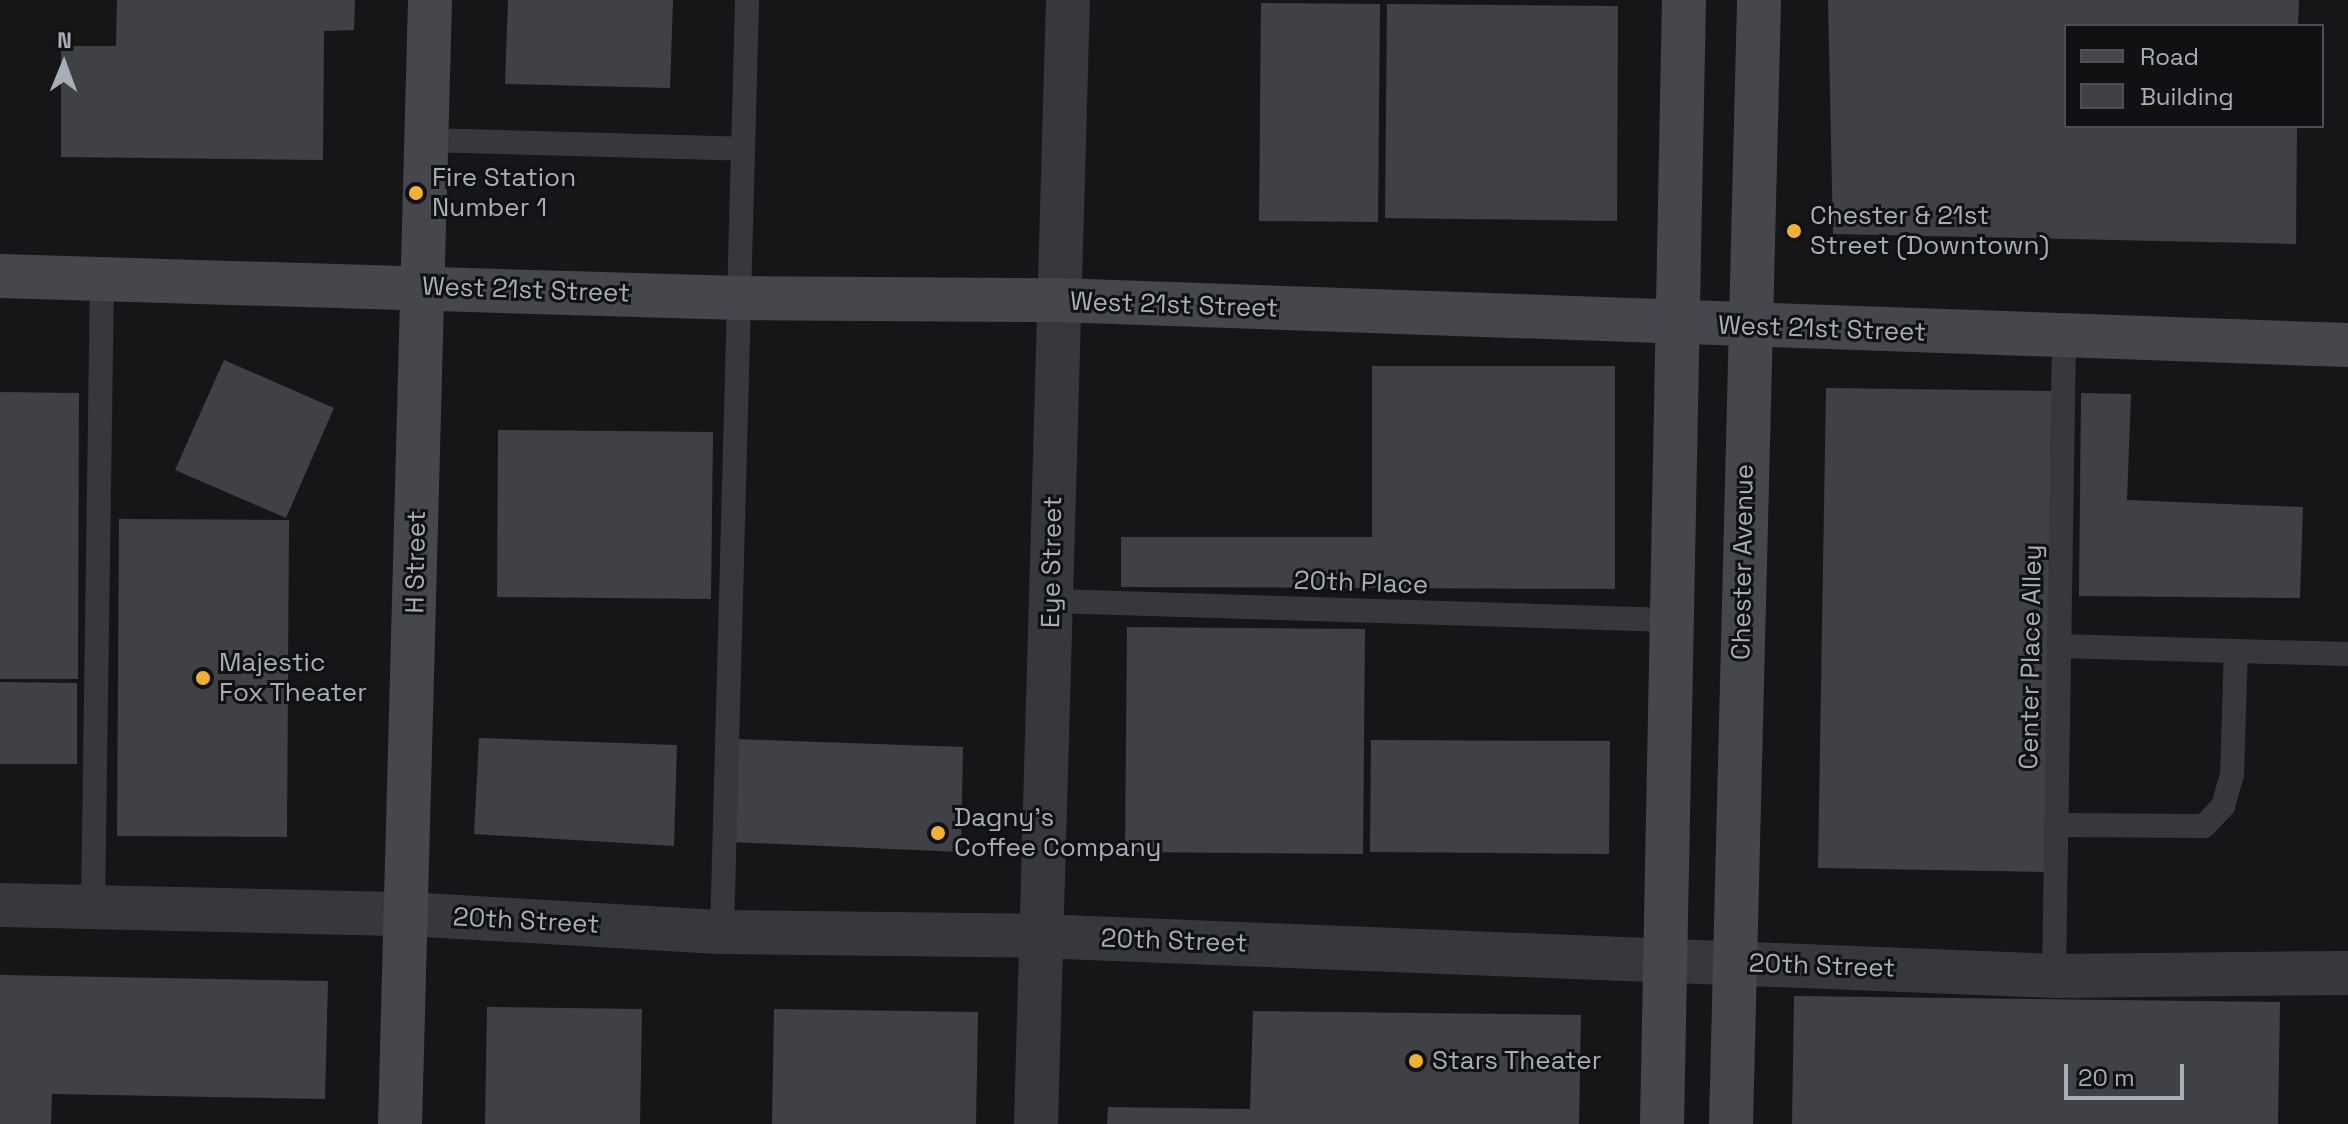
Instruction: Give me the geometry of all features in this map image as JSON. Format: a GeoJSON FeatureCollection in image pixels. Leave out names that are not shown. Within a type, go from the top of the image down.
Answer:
{"type":"FeatureCollection","features":[{"type":"Feature","properties":{"kind":"street","name":"H Street"},"geometry":{"type":"LineString","coordinates":[[400,1124],[430,0]]}},
{"type":"Feature","properties":{"kind":"street","name":"Eye Street"},"geometry":{"type":"LineString","coordinates":[[1036,1124],[1038,936],[1052,601],[1057,300],[1068,0]]}},
{"type":"Feature","properties":{"kind":"street"},"geometry":{"type":"LineString","coordinates":[[1662,1124],[1669,620],[1684,0]]}},
{"type":"Feature","properties":{"kind":"street","name":"Chester Avenue"},"geometry":{"type":"LineString","coordinates":[[1731,1124],[1748,325],[1759,0]]}},
{"type":"Feature","properties":{"kind":"street","name":"West 21st Street"},"geometry":{"type":"LineString","coordinates":[[0,276],[423,285],[739,298],[1057,300],[2064,339],[2348,345]]}},
{"type":"Feature","properties":{"kind":"street","name":"20th Street"},"geometry":{"type":"LineString","coordinates":[[0,905],[407,914],[722,932],[1038,936],[2054,976],[2348,973]]}},
{"type":"Feature","properties":{"kind":"lane"},"geometry":{"type":"LineString","coordinates":[[722,932],[747,0]]}},
{"type":"Feature","properties":{"kind":"lane"},"geometry":{"type":"LineString","coordinates":[[427,140],[743,149]]}},
{"type":"Feature","properties":{"kind":"lane"},"geometry":{"type":"LineString","coordinates":[[93,907],[102,278]]}},
{"type":"Feature","properties":{"kind":"lane","name":"Center Place Alley"},"geometry":{"type":"LineString","coordinates":[[2054,976],[2064,339]]}},
{"type":"Feature","properties":{"kind":"lane","name":"20th Place"},"geometry":{"type":"LineString","coordinates":[[1052,601],[1669,620]]}},
{"type":"Feature","properties":{"kind":"lane"},"geometry":{"type":"LineString","coordinates":[[2059,646],[2348,654]]}},
{"type":"Feature","properties":{"kind":"lane"},"geometry":{"type":"LineString","coordinates":[[2056,825],[2204,826],[2223,806],[2232,775],[2236,651]]}},
{"type":"Feature","properties":{"kind":"building"},"geometry":{"type":"Polygon","coordinates":[[[117,0],[355,0],[354,30],[324,31],[323,160],[61,157],[61,46],[116,46],[117,0]]]}},
{"type":"Feature","properties":{"kind":"building"},"geometry":{"type":"Polygon","coordinates":[[[508,0],[673,0],[670,88],[505,84],[508,0]]]}},
{"type":"Feature","properties":{"kind":"building"},"geometry":{"type":"Polygon","coordinates":[[[1828,0],[2299,0],[2298,24],[2064,24],[2064,128],[2297,128],[2296,244],[1833,234],[1828,0]]]}},
{"type":"Feature","properties":{"kind":"building"},"geometry":{"type":"Polygon","coordinates":[[[1261,3],[1380,4],[1378,222],[1259,221],[1261,3]]]}},
{"type":"Feature","properties":{"kind":"building"},"geometry":{"type":"Polygon","coordinates":[[[1387,4],[1618,6],[1617,221],[1385,218],[1387,4]]]}},
{"type":"Feature","properties":{"kind":"building"},"geometry":{"type":"Polygon","coordinates":[[[224,360],[334,408],[286,518],[175,470],[224,360]]]}},
{"type":"Feature","properties":{"kind":"building"},"geometry":{"type":"Polygon","coordinates":[[[1372,366],[1615,366],[1615,589],[1121,587],[1121,537],[1372,537],[1372,366]]]}},
{"type":"Feature","properties":{"kind":"building"},"geometry":{"type":"Polygon","coordinates":[[[1826,388],[2056,391],[2048,872],[1818,868],[1826,388]]]}},
{"type":"Feature","properties":{"kind":"building"},"geometry":{"type":"Polygon","coordinates":[[[0,392],[79,393],[78,679],[0,679],[0,392]]]}},
{"type":"Feature","properties":{"kind":"building"},"geometry":{"type":"Polygon","coordinates":[[[2081,393],[2131,394],[2127,500],[2303,507],[2300,598],[2079,596],[2081,393]]]}},
{"type":"Feature","properties":{"kind":"building"},"geometry":{"type":"Polygon","coordinates":[[[498,430],[713,432],[711,599],[497,597],[498,430]]]}},
{"type":"Feature","properties":{"kind":"building","name":"Majestic Fox Theater"},"geometry":{"type":"Polygon","coordinates":[[[119,519],[289,520],[287,837],[117,836],[119,519]]]}},
{"type":"Feature","properties":{"kind":"building"},"geometry":{"type":"Polygon","coordinates":[[[1127,627],[1365,629],[1363,854],[1125,852],[1127,627]]]}},
{"type":"Feature","properties":{"kind":"building"},"geometry":{"type":"Polygon","coordinates":[[[0,682],[77,683],[77,764],[0,764],[0,682]]]}},
{"type":"Feature","properties":{"kind":"building"},"geometry":{"type":"Polygon","coordinates":[[[479,738],[677,745],[674,846],[474,834],[479,738]]]}},
{"type":"Feature","properties":{"kind":"building"},"geometry":{"type":"Polygon","coordinates":[[[735,739],[963,747],[961,852],[732,842],[735,739]]]}},
{"type":"Feature","properties":{"kind":"building"},"geometry":{"type":"Polygon","coordinates":[[[1371,740],[1610,741],[1609,854],[1370,852],[1371,740]]]}},
{"type":"Feature","properties":{"kind":"building"},"geometry":{"type":"Polygon","coordinates":[[[0,975],[328,981],[325,1099],[52,1094],[51,1124],[0,1124],[0,975]]]}},
{"type":"Feature","properties":{"kind":"building"},"geometry":{"type":"Polygon","coordinates":[[[1794,996],[2280,1002],[2278,1124],[1792,1124],[1794,996]]]}},
{"type":"Feature","properties":{"kind":"building"},"geometry":{"type":"Polygon","coordinates":[[[487,1007],[642,1009],[640,1124],[485,1124],[487,1007]]]}},
{"type":"Feature","properties":{"kind":"building"},"geometry":{"type":"Polygon","coordinates":[[[774,1009],[978,1012],[976,1124],[772,1124],[774,1009]]]}},
{"type":"Feature","properties":{"kind":"building","name":"Stars Theater"},"geometry":{"type":"Polygon","coordinates":[[[1253,1011],[1581,1015],[1579,1124],[1107,1124],[1108,1107],[1250,1109],[1253,1011]]]}},
{"type":"Feature","properties":{"kind":"place","name":"Fire Station Number 1"},"geometry":{"type":"Point","coordinates":[416,193]}},
{"type":"Feature","properties":{"kind":"place","name":"Chester & 21st Street (Downtown)"},"geometry":{"type":"Point","coordinates":[1794,231]}},
{"type":"Feature","properties":{"kind":"place","name":"Majestic Fox Theater"},"geometry":{"type":"Point","coordinates":[203,678]}},
{"type":"Feature","properties":{"kind":"place","name":"Dagny's Coffee Company"},"geometry":{"type":"Point","coordinates":[938,833]}},
{"type":"Feature","properties":{"kind":"place","name":"Stars Theater"},"geometry":{"type":"Point","coordinates":[1416,1061]}}]}
